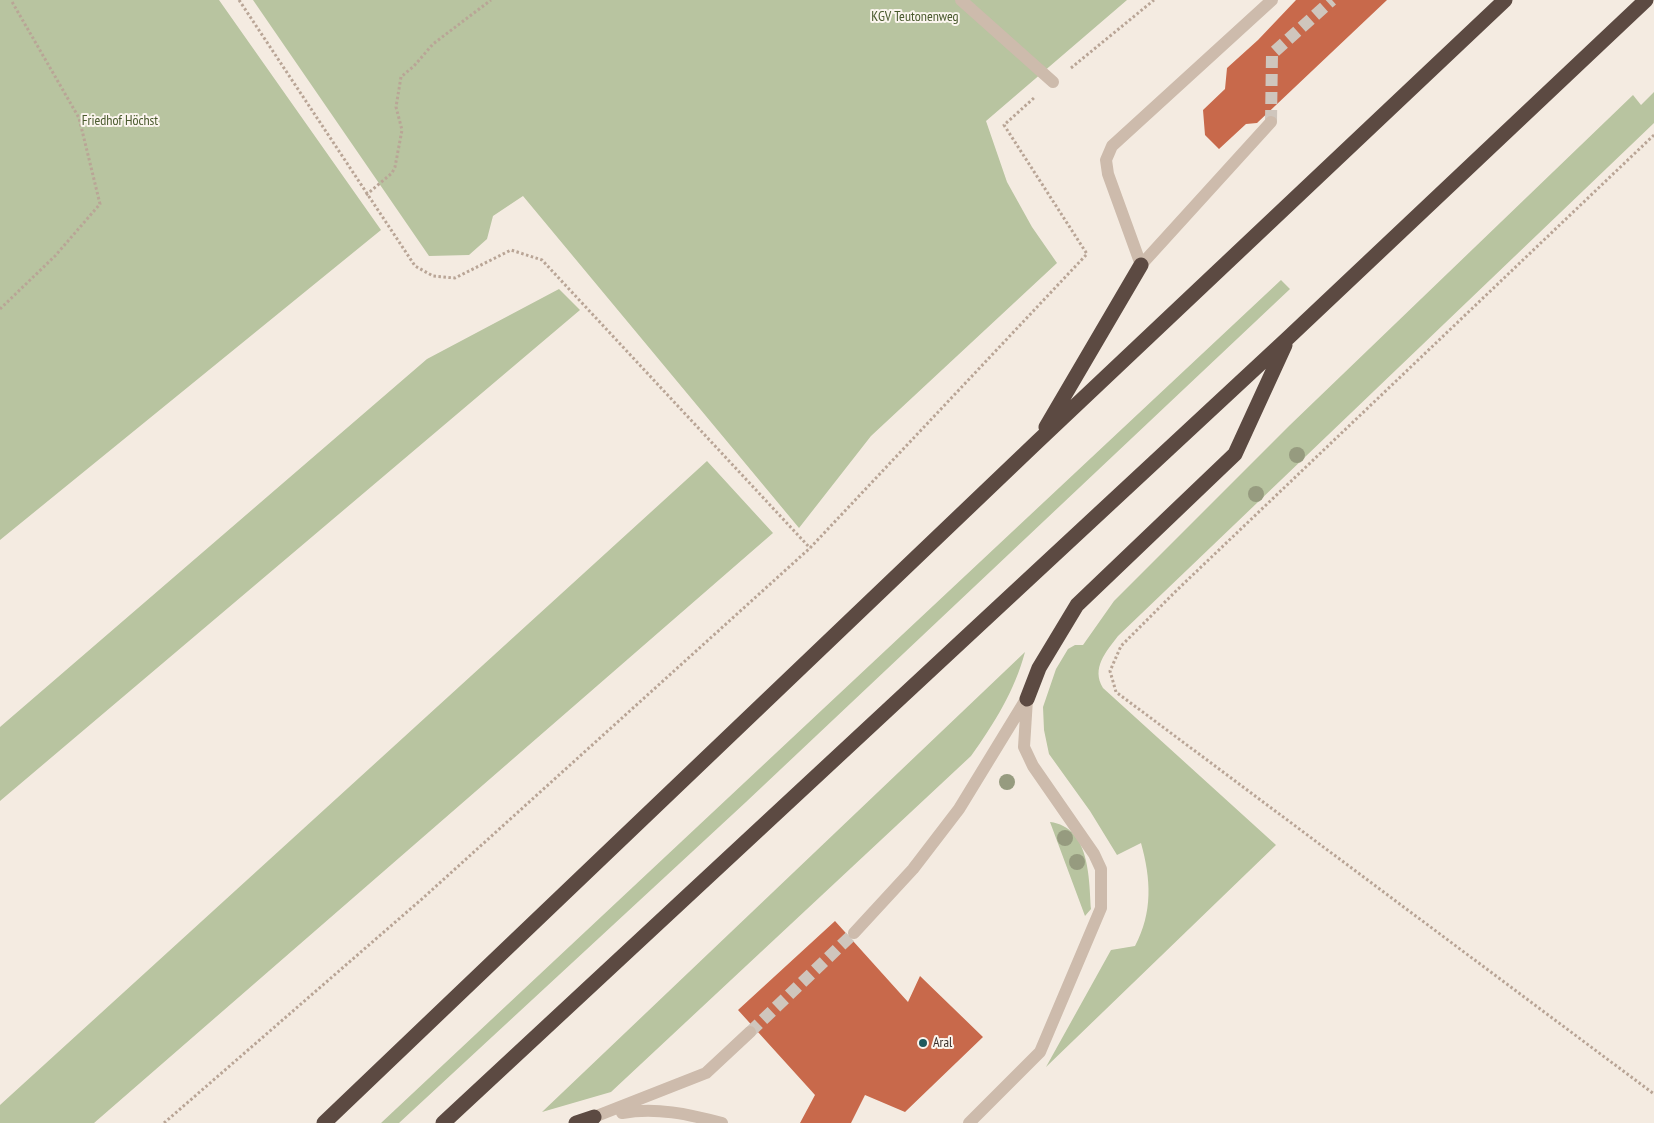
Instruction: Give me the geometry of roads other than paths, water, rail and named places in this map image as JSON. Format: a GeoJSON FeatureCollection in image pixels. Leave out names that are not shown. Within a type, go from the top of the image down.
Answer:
{"type":"FeatureCollection","features":[{"type":"Feature","properties":{"kind":"highway"},"geometry":{"type":"LineString","coordinates":[[324,1123],[1505,0]]}},
{"type":"Feature","properties":{"kind":"highway"},"geometry":{"type":"LineString","coordinates":[[443,1123],[1289,337],[1646,0]]}},
{"type":"Feature","properties":{"kind":"highway"},"geometry":{"type":"LineString","coordinates":[[1038,442],[1141,264]]}},
{"type":"Feature","properties":{"kind":"highway"},"geometry":{"type":"LineString","coordinates":[[1027,699],[1039,668],[1077,605],[1235,454],[1289,337]]}},
{"type":"Feature","properties":{"kind":"highway"},"geometry":{"type":"LineString","coordinates":[[576,1123],[594,1117]]}},
{"type":"Feature","properties":{"kind":"lane"},"geometry":{"type":"LineString","coordinates":[[961,0],[1053,82]]}},
{"type":"Feature","properties":{"kind":"lane"},"geometry":{"type":"LineString","coordinates":[[1271,122],[1141,264],[1108,174],[1106,160],[1112,146],[1272,0]]}},
{"type":"Feature","properties":{"kind":"lane"},"geometry":{"type":"LineString","coordinates":[[854,933],[913,869],[959,809],[1027,699]]}},
{"type":"Feature","properties":{"kind":"lane"},"geometry":{"type":"LineString","coordinates":[[969,1123],[1040,1052],[1101,908],[1101,869],[1094,854],[1033,766],[1024,747],[1027,699]]}},
{"type":"Feature","properties":{"kind":"lane"},"geometry":{"type":"LineString","coordinates":[[594,1117],[706,1073],[750,1032]]}},
{"type":"Feature","properties":{"kind":"lane"},"geometry":{"type":"LineString","coordinates":[[594,1117],[645,1109],[689,1114],[722,1123]]}},
{"type":"Feature","properties":{"kind":"tunnel"},"geometry":{"type":"LineString","coordinates":[[1271,122],[1272,54],[1332,0]]}},
{"type":"Feature","properties":{"kind":"tunnel"},"geometry":{"type":"LineString","coordinates":[[750,1032],[854,933]]}},
{"type":"Feature","properties":{"kind":"place","name":"Aral"},"geometry":{"type":"Point","coordinates":[923,1043]}},
{"type":"Feature","properties":{"kind":"park label","name":"KGV Teutonenweg"},"geometry":{"type":"Point","coordinates":[915,17]}},
{"type":"Feature","properties":{"kind":"park label","name":"Friedhof Höchst"},"geometry":{"type":"Point","coordinates":[120,121]}}]}
